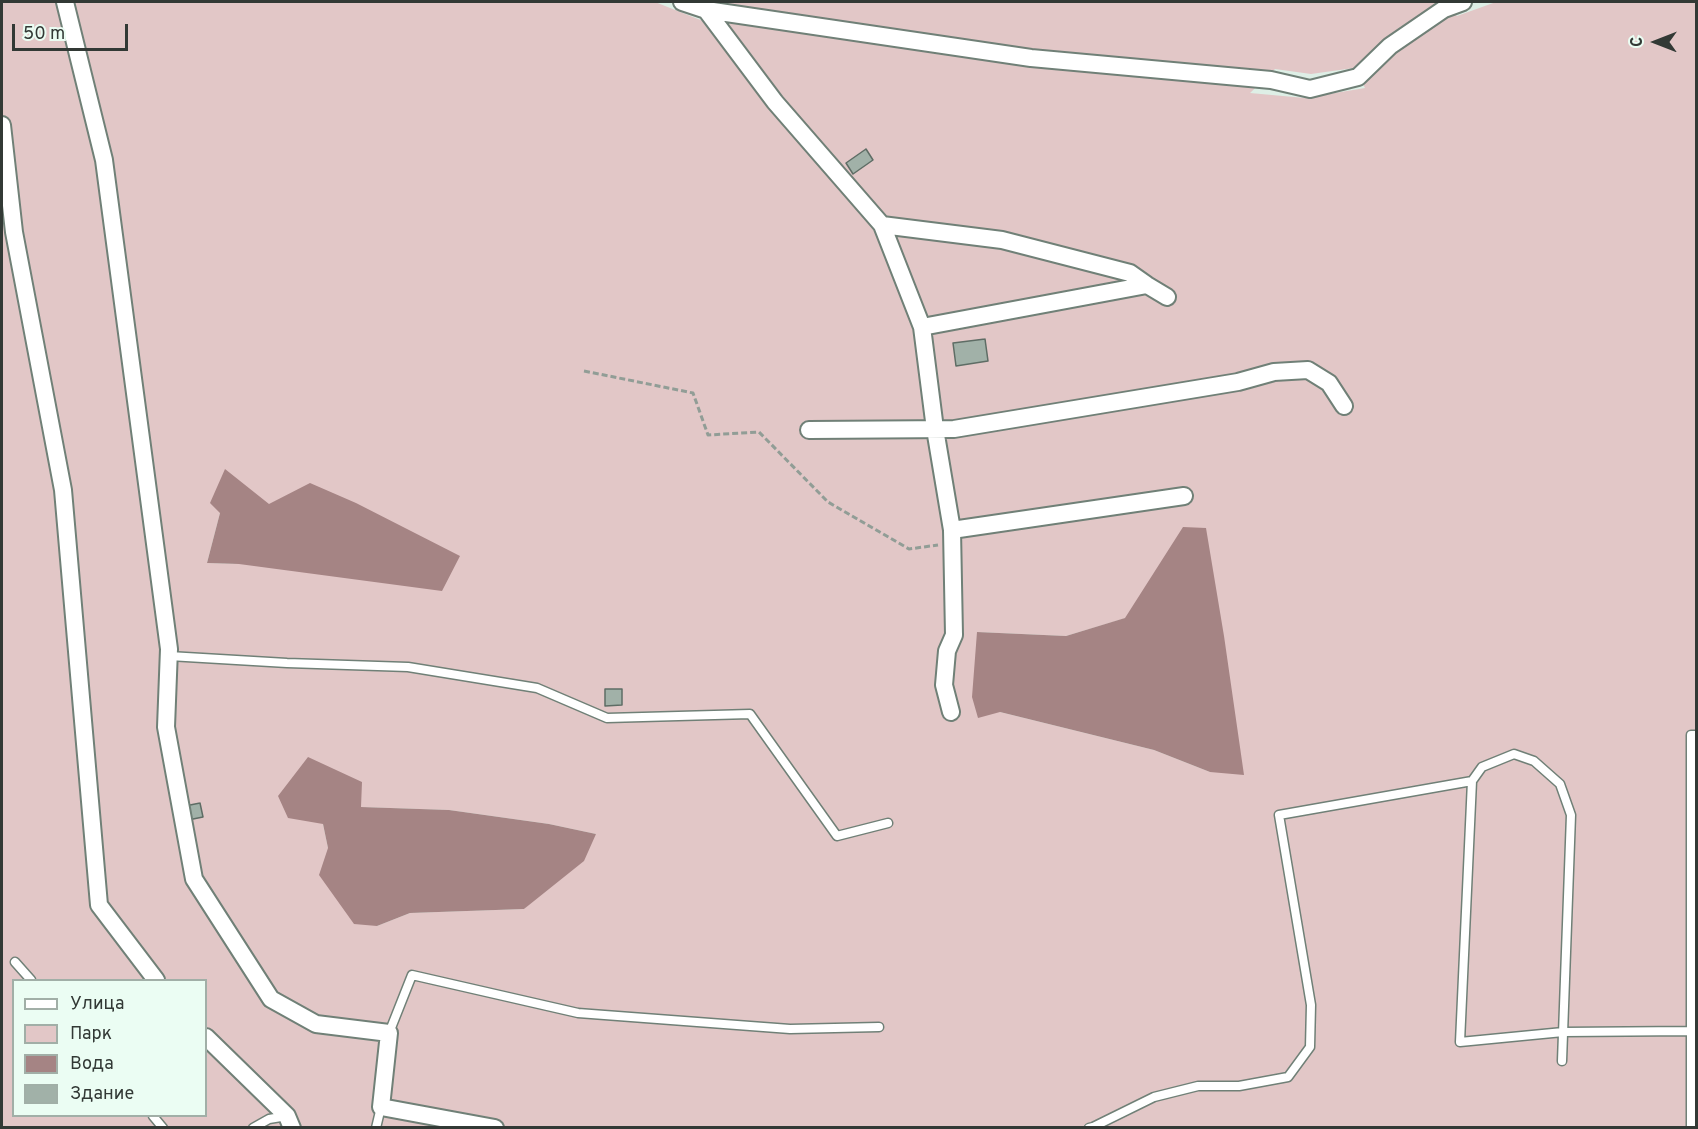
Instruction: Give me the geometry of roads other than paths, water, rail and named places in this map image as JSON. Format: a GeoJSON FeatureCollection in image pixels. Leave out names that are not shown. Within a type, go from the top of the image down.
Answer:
{"type":"FeatureCollection","features":[{"type":"Feature","properties":{"kind":"street"},"geometry":{"type":"LineString","coordinates":[[65,2],[104,160],[169,656],[166,727],[194,879],[271,999],[316,1024],[389,1034],[381,1107],[495,1128]]}},
{"type":"Feature","properties":{"kind":"street"},"geometry":{"type":"LineString","coordinates":[[682,2],[706,10],[1031,58],[1271,80],[1310,89],[1358,77],[1390,46],[1444,9],[1463,2]]}},
{"type":"Feature","properties":{"kind":"street"},"geometry":{"type":"LineString","coordinates":[[706,10],[775,102],[882,225],[922,327],[952,536],[954,635],[947,651],[944,685],[951,712]]}},
{"type":"Feature","properties":{"kind":"street"},"geometry":{"type":"LineString","coordinates":[[2,124],[15,232],[63,490],[99,905],[154,979]]}},
{"type":"Feature","properties":{"kind":"street"},"geometry":{"type":"LineString","coordinates":[[882,225],[1002,240],[1130,273],[1167,297]]}},
{"type":"Feature","properties":{"kind":"street"},"geometry":{"type":"LineString","coordinates":[[922,327],[1147,285]]}},
{"type":"Feature","properties":{"kind":"street"},"geometry":{"type":"LineString","coordinates":[[809,430],[954,429],[1238,382],[1274,372],[1308,370],[1329,383],[1344,406]]}},
{"type":"Feature","properties":{"kind":"street"},"geometry":{"type":"LineString","coordinates":[[952,536],[1184,496]]}},
{"type":"Feature","properties":{"kind":"street"},"geometry":{"type":"LineString","coordinates":[[207,1038],[290,1122]]}},
{"type":"Feature","properties":{"kind":"lane"},"geometry":{"type":"LineString","coordinates":[[169,656],[408,667],[537,688],[607,718],[750,714],[837,836],[888,823]]}},
{"type":"Feature","properties":{"kind":"lane"},"geometry":{"type":"LineString","coordinates":[[1691,1128],[1691,735],[1696,735]]}},
{"type":"Feature","properties":{"kind":"lane"},"geometry":{"type":"LineString","coordinates":[[1562,1061],[1563,1032],[1570,815],[1560,784],[1534,761],[1514,754],[1482,766],[1472,781],[1460,1042],[1563,1032],[1691,1031]]}},
{"type":"Feature","properties":{"kind":"lane"},"geometry":{"type":"LineString","coordinates":[[1089,1128],[1154,1097],[1198,1086],[1239,1086],[1288,1077],[1310,1047],[1311,1005],[1279,815],[1472,781]]}},
{"type":"Feature","properties":{"kind":"lane"},"geometry":{"type":"LineString","coordinates":[[15,962],[29,979]]}},
{"type":"Feature","properties":{"kind":"lane"},"geometry":{"type":"LineString","coordinates":[[389,1034],[412,975],[578,1013],[790,1029],[879,1027]]}},
{"type":"Feature","properties":{"kind":"lane"},"geometry":{"type":"LineString","coordinates":[[376,1128],[381,1107]]}},
{"type":"Feature","properties":{"kind":"lane"},"geometry":{"type":"LineString","coordinates":[[253,1128],[269,1119],[290,1122]]}},
{"type":"Feature","properties":{"kind":"water"},"geometry":{"type":"Polygon","coordinates":[[[225,469],[269,504],[310,483],[356,503],[460,556],[442,591],[239,564],[207,563],[220,513],[210,503],[225,469]]]}},
{"type":"Feature","properties":{"kind":"water"},"geometry":{"type":"Polygon","coordinates":[[[1183,527],[1206,528],[1244,775],[1210,772],[1154,750],[1000,712],[978,718],[972,697],[977,632],[1066,636],[1125,618],[1183,527]]]}},
{"type":"Feature","properties":{"kind":"water"},"geometry":{"type":"Polygon","coordinates":[[[308,757],[362,782],[361,807],[449,810],[549,824],[596,834],[584,861],[524,909],[410,913],[377,926],[354,924],[319,875],[328,848],[323,824],[288,818],[278,796],[308,757]]]}}]}
